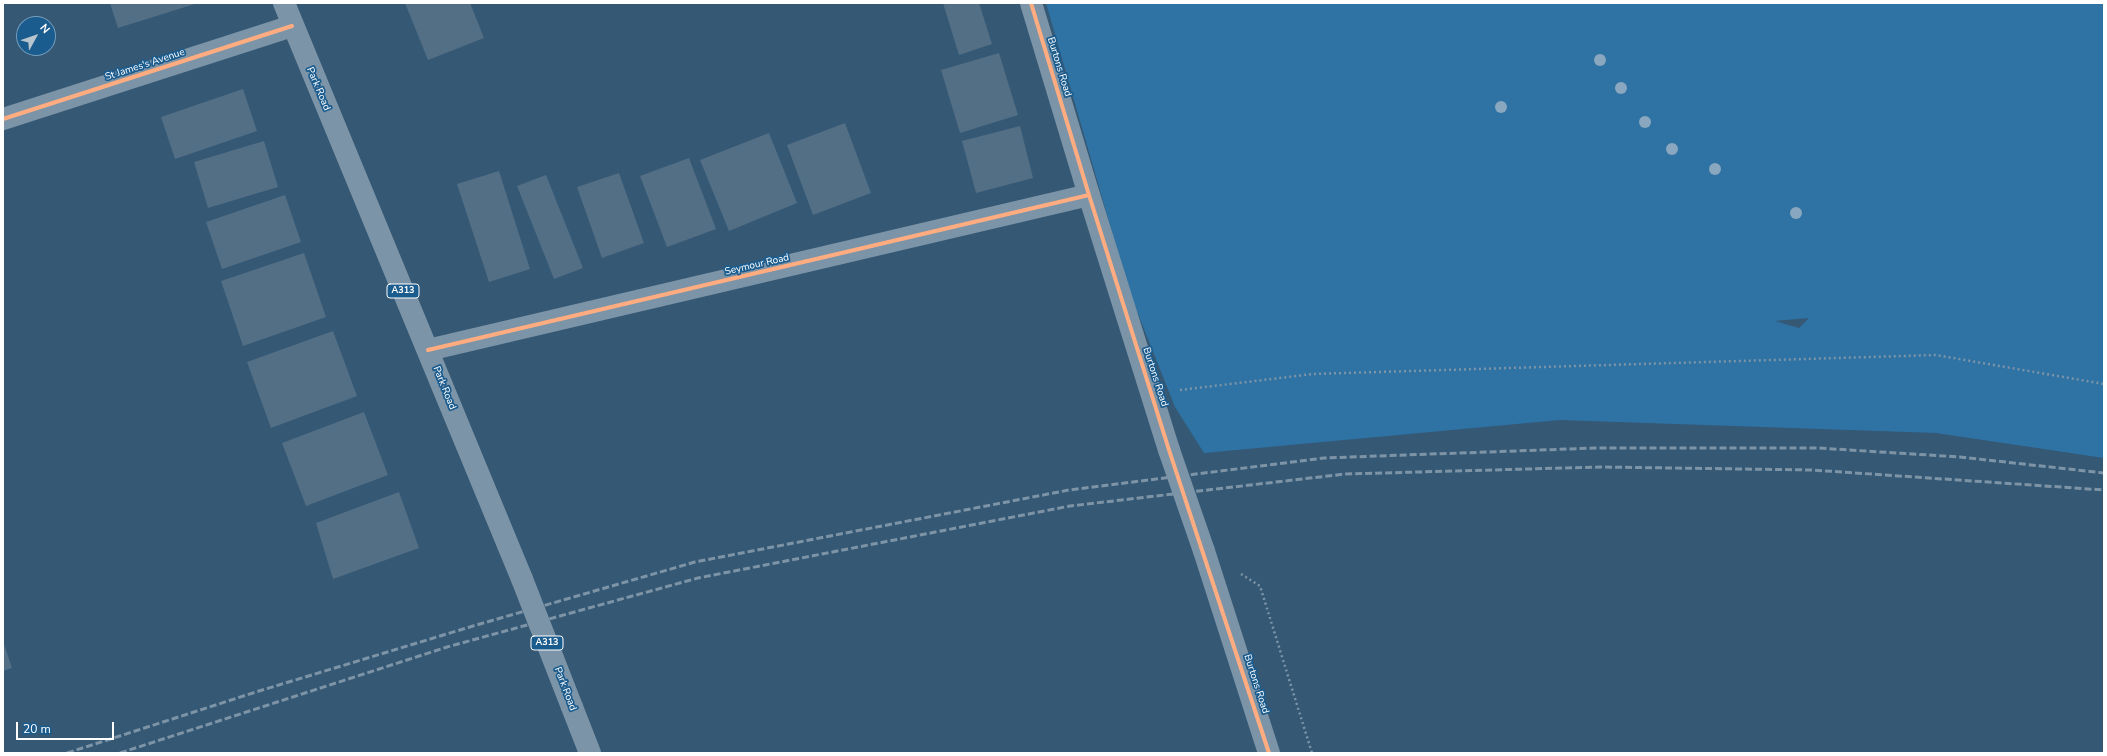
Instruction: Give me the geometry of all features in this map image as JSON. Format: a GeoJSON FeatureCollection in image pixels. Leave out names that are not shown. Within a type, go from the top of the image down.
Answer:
{"type":"FeatureCollection","features":[{"type":"Feature","properties":{"kind":"street","name":"Park Road"},"geometry":{"type":"LineString","coordinates":[[284,3],[292,26],[522,579],[590,753]]}},
{"type":"Feature","properties":{"kind":"street","name":"Burtons Road"},"geometry":{"type":"LineString","coordinates":[[1031,3],[1088,195],[1169,450],[1204,551],[1269,753]]}},
{"type":"Feature","properties":{"kind":"street","name":"St James's Avenue"},"geometry":{"type":"LineString","coordinates":[[3,119],[292,26]]}},
{"type":"Feature","properties":{"kind":"street","name":"Seymour Road"},"geometry":{"type":"LineString","coordinates":[[428,350],[1088,195]]}},
{"type":"Feature","properties":{"kind":"path"},"geometry":{"type":"LineString","coordinates":[[1152,393],[1313,374],[1936,355],[2104,384]]}},
{"type":"Feature","properties":{"kind":"path"},"geometry":{"type":"LineString","coordinates":[[1204,551],[1260,586],[1312,753]]}},
{"type":"Feature","properties":{"kind":"shaded area"},"geometry":{"type":"Polygon","coordinates":[[[1046,3],[2104,3],[2104,458],[1936,433],[1560,420],[1204,453],[1175,407],[1129,291],[1046,3]],[[1809,318],[1775,321],[1799,328],[1809,318]]]}},
{"type":"Feature","properties":{"kind":"building"},"geometry":{"type":"Polygon","coordinates":[[[110,3],[198,3],[118,28],[110,3]]]}},
{"type":"Feature","properties":{"kind":"building"},"geometry":{"type":"Polygon","coordinates":[[[405,3],[470,3],[484,38],[428,60],[405,3]]]}},
{"type":"Feature","properties":{"kind":"building"},"geometry":{"type":"Polygon","coordinates":[[[943,3],[979,3],[992,44],[959,55],[943,3]]]}},
{"type":"Feature","properties":{"kind":"building"},"geometry":{"type":"Polygon","coordinates":[[[999,53],[1018,115],[960,133],[941,70],[999,53]]]}},
{"type":"Feature","properties":{"kind":"building"},"geometry":{"type":"Polygon","coordinates":[[[243,89],[257,131],[175,159],[161,117],[243,89]]]}},
{"type":"Feature","properties":{"kind":"building"},"geometry":{"type":"Polygon","coordinates":[[[845,123],[871,193],[813,215],[787,145],[845,123]]]}},
{"type":"Feature","properties":{"kind":"building"},"geometry":{"type":"Polygon","coordinates":[[[1020,126],[1033,178],[976,193],[962,141],[1020,126]]]}},
{"type":"Feature","properties":{"kind":"building"},"geometry":{"type":"Polygon","coordinates":[[[769,133],[797,203],[729,231],[700,160],[769,133]]]}},
{"type":"Feature","properties":{"kind":"building"},"geometry":{"type":"Polygon","coordinates":[[[264,141],[278,187],[208,208],[194,162],[264,141]]]}},
{"type":"Feature","properties":{"kind":"building"},"geometry":{"type":"Polygon","coordinates":[[[689,158],[716,229],[667,247],[640,176],[689,158]]]}},
{"type":"Feature","properties":{"kind":"building"},"geometry":{"type":"Polygon","coordinates":[[[499,171],[530,269],[489,282],[457,184],[499,171]]]}},
{"type":"Feature","properties":{"kind":"building"},"geometry":{"type":"Polygon","coordinates":[[[619,173],[644,243],[602,258],[577,187],[619,173]]]}},
{"type":"Feature","properties":{"kind":"building"},"geometry":{"type":"Polygon","coordinates":[[[546,175],[583,268],[554,279],[517,186],[546,175]]]}},
{"type":"Feature","properties":{"kind":"building"},"geometry":{"type":"Polygon","coordinates":[[[285,195],[301,242],[222,269],[206,222],[285,195]]]}},
{"type":"Feature","properties":{"kind":"building"},"geometry":{"type":"Polygon","coordinates":[[[304,253],[326,317],[243,346],[221,281],[304,253]]]}},
{"type":"Feature","properties":{"kind":"building"},"geometry":{"type":"Polygon","coordinates":[[[333,331],[357,396],[271,428],[247,362],[333,331]]]}},
{"type":"Feature","properties":{"kind":"building"},"geometry":{"type":"Polygon","coordinates":[[[364,412],[388,475],[306,506],[282,443],[364,412]]]}},
{"type":"Feature","properties":{"kind":"building"},"geometry":{"type":"Polygon","coordinates":[[[399,492],[419,548],[333,579],[316,523],[399,492]]]}},
{"type":"Feature","properties":{"kind":"building"},"geometry":{"type":"Polygon","coordinates":[[[3,641],[12,668],[3,671],[3,641]]]}},
{"type":"Feature","properties":{"kind":"railway"},"geometry":{"type":"LineString","coordinates":[[67,753],[259,691],[473,626],[695,562],[1069,490],[1324,458],[1596,448],[1818,448],[1960,457],[2104,473]]}},
{"type":"Feature","properties":{"kind":"railway"},"geometry":{"type":"LineString","coordinates":[[120,753],[447,647],[698,578],[1070,506],[1345,474],[1601,467],[1812,470],[2104,490]]}},
{"type":"Feature","properties":{"kind":"cycle path"},"geometry":{"type":"LineString","coordinates":[[1031,3],[1089,195],[1169,450],[1269,753]]}},
{"type":"Feature","properties":{"kind":"cycle path"},"geometry":{"type":"LineString","coordinates":[[3,119],[292,26]]}},
{"type":"Feature","properties":{"kind":"cycle path"},"geometry":{"type":"LineString","coordinates":[[428,350],[1089,195]]}}]}
